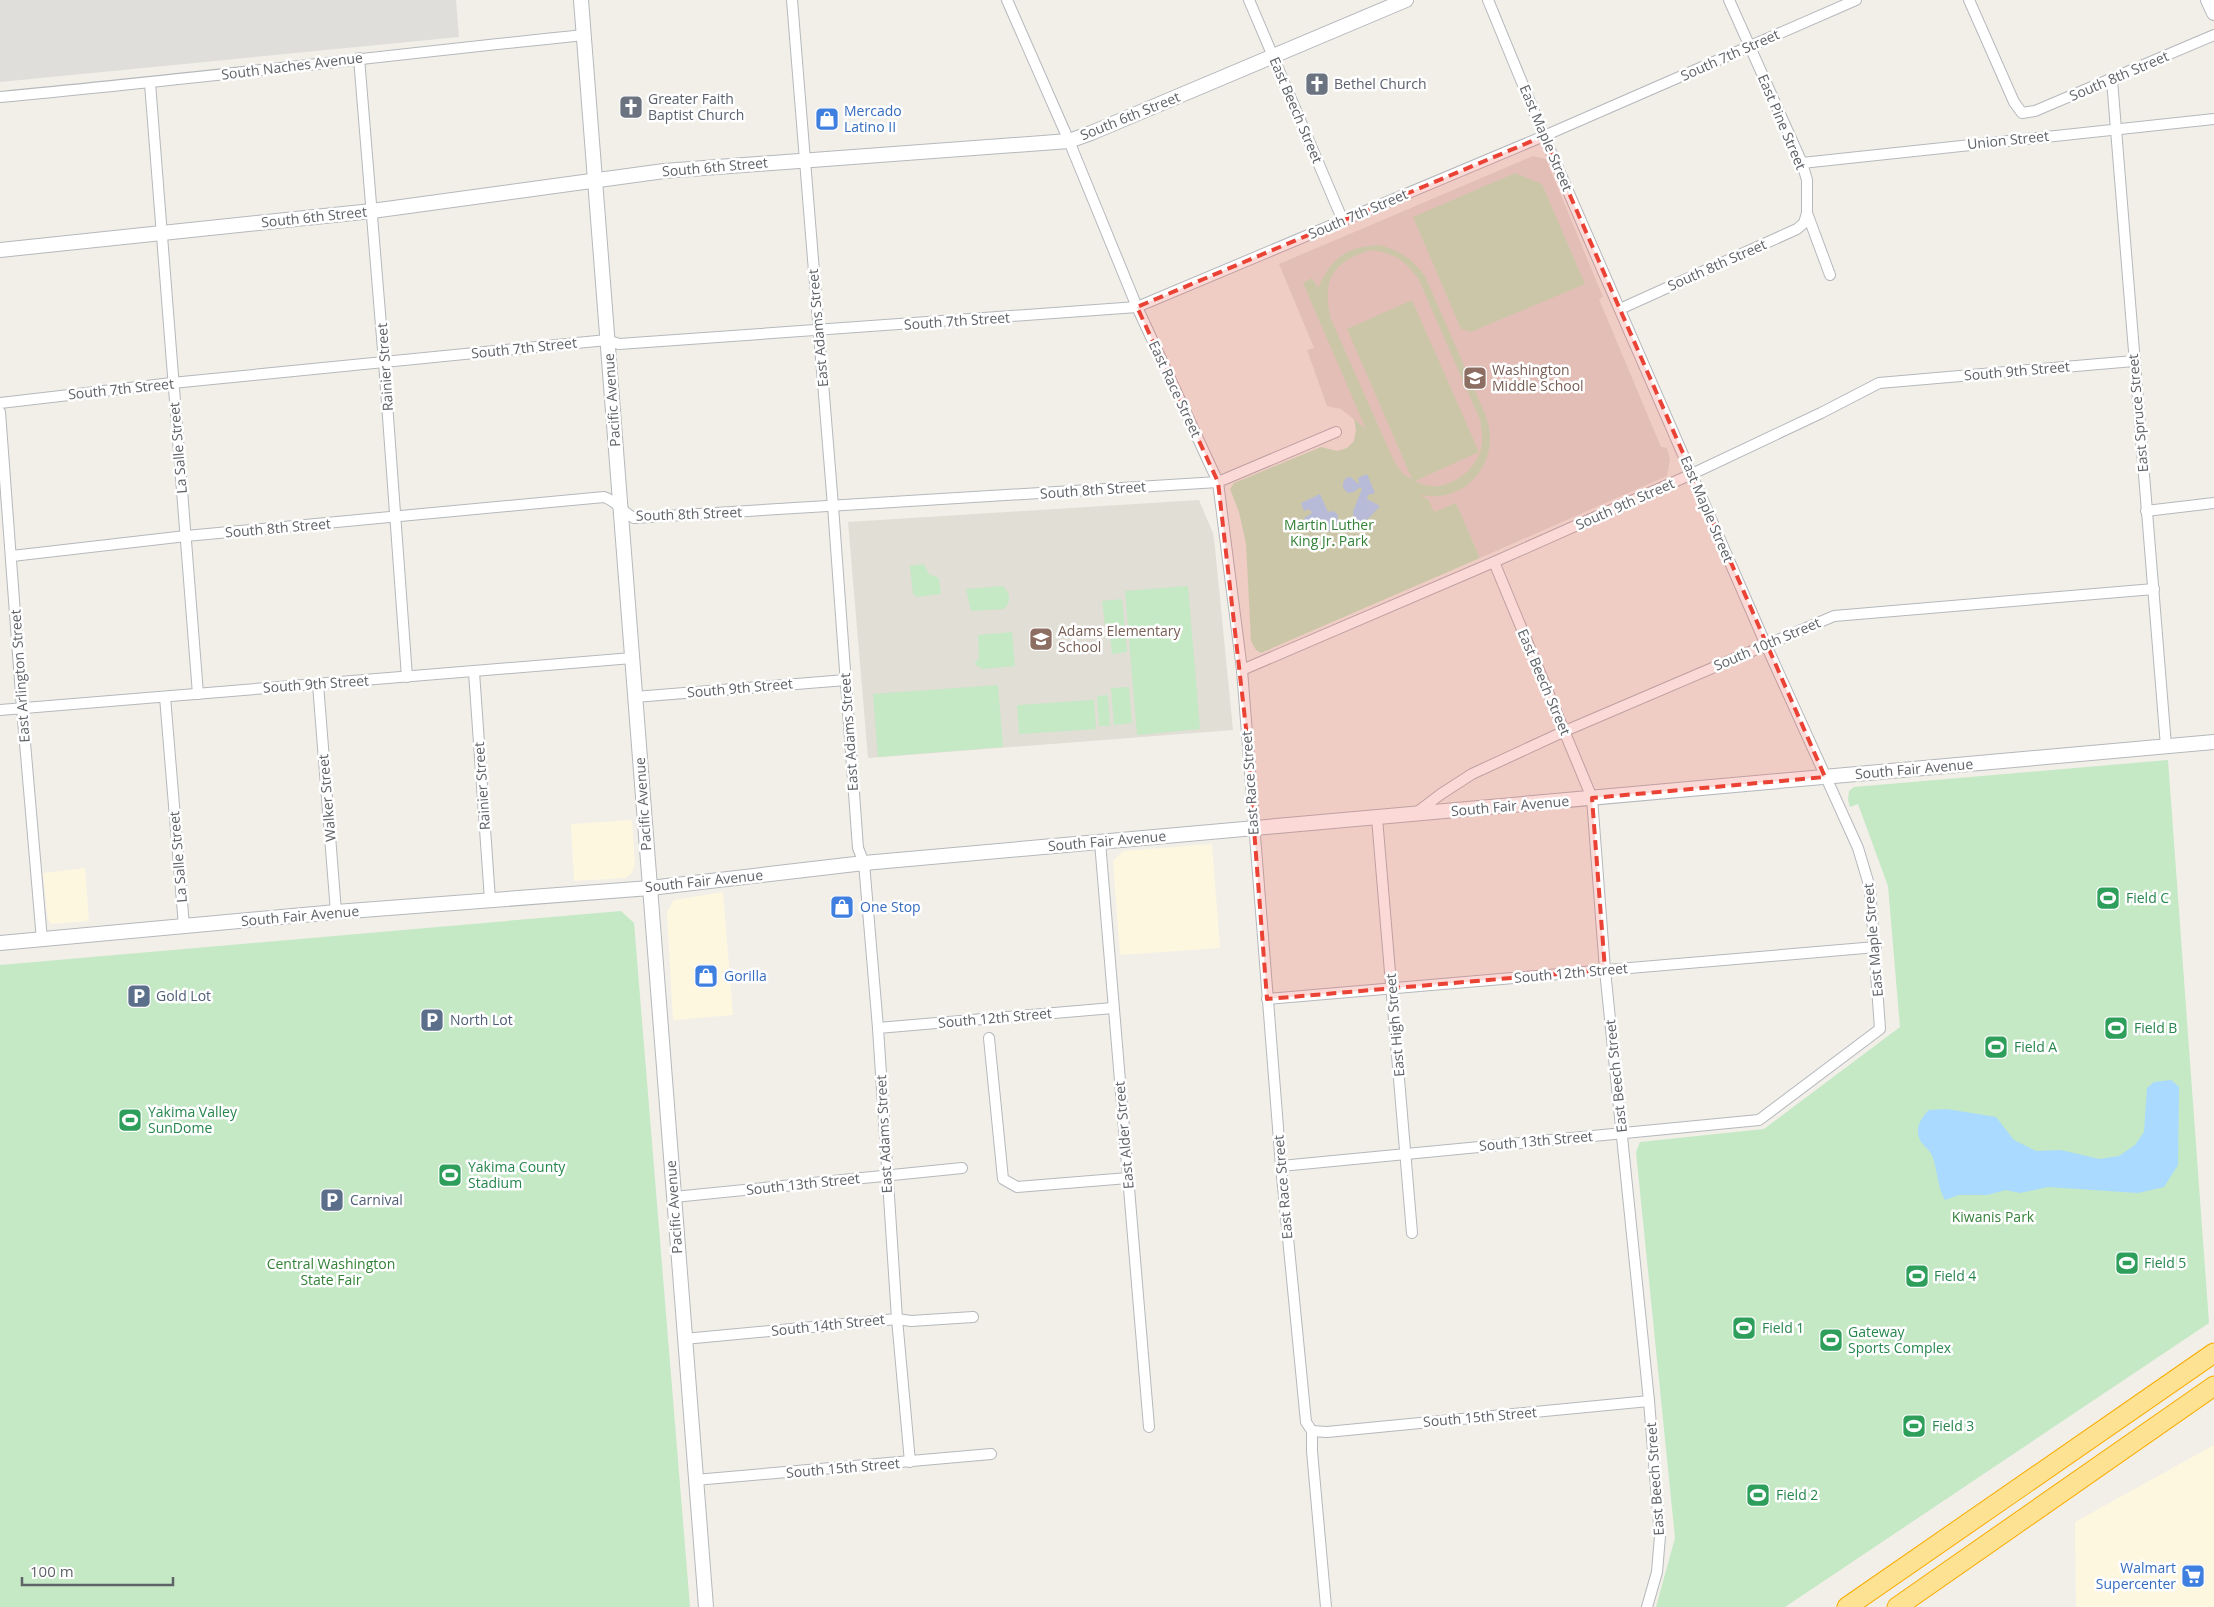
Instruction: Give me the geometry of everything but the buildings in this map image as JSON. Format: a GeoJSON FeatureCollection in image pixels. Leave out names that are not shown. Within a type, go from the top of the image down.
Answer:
{"type":"FeatureCollection","features":[{"type":"Feature","properties":{"kind":"highway"},"geometry":{"type":"LineString","coordinates":[[1970,1522],[2150,1384],[2214,1339]]}},
{"type":"Feature","properties":{"kind":"highway"},"geometry":{"type":"LineString","coordinates":[[1847,1607],[2214,1353]]}},
{"type":"Feature","properties":{"kind":"highway"},"geometry":{"type":"LineString","coordinates":[[1897,1607],[2214,1386]]}},
{"type":"Feature","properties":{"kind":"highway"},"geometry":{"type":"LineString","coordinates":[[2142,1435],[2214,1396]]}},
{"type":"Feature","properties":{"kind":"street","name":"Pacific Avenue"},"geometry":{"type":"LineString","coordinates":[[581,0],[706,1607]]}},
{"type":"Feature","properties":{"kind":"street","name":"East Adams Street"},"geometry":{"type":"LineString","coordinates":[[792,0],[834,506],[858,848],[864,863],[878,1028],[886,1176],[910,1462]]}},
{"type":"Feature","properties":{"kind":"street","name":"East Race Street"},"geometry":{"type":"LineString","coordinates":[[1007,0],[1069,141],[1137,307],[1218,482],[1242,670],[1281,1166],[1306,1422],[1312,1431],[1312,1451],[1326,1607]]}},
{"type":"Feature","properties":{"kind":"street","name":"East Beech Street"},"geometry":{"type":"LineString","coordinates":[[1249,0],[1343,221]]}},
{"type":"Feature","properties":{"kind":"street","name":"South 6th Street"},"geometry":{"type":"LineString","coordinates":[[0,250],[372,211],[664,171],[1069,141],[1406,0]]}},
{"type":"Feature","properties":{"kind":"street","name":"East Maple Street"},"geometry":{"type":"LineString","coordinates":[[1488,0],[1544,136],[1766,645],[1858,848],[1870,888],[1876,947],[1880,1029]]}},
{"type":"Feature","properties":{"kind":"street","name":"East Pine Street"},"geometry":{"type":"LineString","coordinates":[[1729,0],[1802,164],[1807,180],[1807,213],[1830,275]]}},
{"type":"Feature","properties":{"kind":"street","name":"South 7th Street"},"geometry":{"type":"LineString","coordinates":[[0,402],[607,340],[619,344],[1137,307],[1544,136],[1856,0]]}},
{"type":"Feature","properties":{"kind":"street","name":"South 8th Street"},"geometry":{"type":"LineString","coordinates":[[1969,0],[2014,102],[2022,113],[2036,111],[2214,35]]}},
{"type":"Feature","properties":{"kind":"street"},"geometry":{"type":"LineString","coordinates":[[2208,0],[2214,13]]}},
{"type":"Feature","properties":{"kind":"street","name":"South Naches Avenue"},"geometry":{"type":"LineString","coordinates":[[0,97],[150,83],[359,58],[584,35]]}},
{"type":"Feature","properties":{"kind":"street","name":"Rainier Street"},"geometry":{"type":"LineString","coordinates":[[359,58],[407,677]]}},
{"type":"Feature","properties":{"kind":"street","name":"East Spruce Street"},"geometry":{"type":"LineString","coordinates":[[2112,80],[2166,746]]}},
{"type":"Feature","properties":{"kind":"street","name":"La Salle Street"},"geometry":{"type":"LineString","coordinates":[[150,83],[172,383],[198,694]]}},
{"type":"Feature","properties":{"kind":"street","name":"Union Street"},"geometry":{"type":"LineString","coordinates":[[1802,164],[2116,128],[2214,119]]}},
{"type":"Feature","properties":{"kind":"street","name":"South 8th Street"},"geometry":{"type":"LineString","coordinates":[[1620,309],[1797,229],[1804,223],[1807,213]]}},
{"type":"Feature","properties":{"kind":"street","name":"South 9th Street"},"geometry":{"type":"LineString","coordinates":[[1242,670],[1494,562],[1692,474],[1821,413],[1879,383],[2134,361]]}},
{"type":"Feature","properties":{"kind":"street","name":"East Arlington Street"},"geometry":{"type":"LineString","coordinates":[[0,412],[22,708],[42,940]]}},
{"type":"Feature","properties":{"kind":"street","name":"South 8th Street"},"geometry":{"type":"LineString","coordinates":[[12,556],[186,536],[604,497],[613,500],[626,514],[634,518],[1218,482],[1336,432]]}},
{"type":"Feature","properties":{"kind":"street"},"geometry":{"type":"LineString","coordinates":[[2146,510],[2214,503]]}},
{"type":"Feature","properties":{"kind":"street","name":"East Beech Street"},"geometry":{"type":"LineString","coordinates":[[1494,562],[1592,798],[1605,970],[1649,1401],[1660,1557],[1655,1584],[1647,1607]]}},
{"type":"Feature","properties":{"kind":"street","name":"South 10th Street"},"geometry":{"type":"LineString","coordinates":[[1414,814],[1472,774],[1565,731],[1834,616],[2154,590]]}},
{"type":"Feature","properties":{"kind":"street","name":"South 9th Street"},"geometry":{"type":"LineString","coordinates":[[0,710],[632,658]]}},
{"type":"Feature","properties":{"kind":"street","name":"Rainier Street"},"geometry":{"type":"LineString","coordinates":[[474,672],[490,900]]}},
{"type":"Feature","properties":{"kind":"street","name":"South 9th Street"},"geometry":{"type":"LineString","coordinates":[[635,697],[846,680]]}},
{"type":"Feature","properties":{"kind":"street","name":"Walker Street"},"geometry":{"type":"LineString","coordinates":[[318,684],[336,912]]}},
{"type":"Feature","properties":{"kind":"street","name":"La Salle Street"},"geometry":{"type":"LineString","coordinates":[[165,697],[184,926]]}},
{"type":"Feature","properties":{"kind":"street","name":"South Fair Avenue"},"geometry":{"type":"LineString","coordinates":[[0,943],[336,912],[650,888],[864,863],[2214,742]]}},
{"type":"Feature","properties":{"kind":"street","name":"East High Street"},"geometry":{"type":"LineString","coordinates":[[1377,818],[1412,1233]]}},
{"type":"Feature","properties":{"kind":"street","name":"East Alder Street"},"geometry":{"type":"LineString","coordinates":[[1100,842],[1149,1427]]}},
{"type":"Feature","properties":{"kind":"street","name":"South 12th Street"},"geometry":{"type":"LineString","coordinates":[[1267,999],[1876,947]]}},
{"type":"Feature","properties":{"kind":"street","name":"South 12th Street"},"geometry":{"type":"LineString","coordinates":[[878,1028],[1113,1008]]}},
{"type":"Feature","properties":{"kind":"street","name":"South 13th Street"},"geometry":{"type":"LineString","coordinates":[[1281,1166],[1759,1120],[1880,1029]]}},
{"type":"Feature","properties":{"kind":"street"},"geometry":{"type":"LineString","coordinates":[[989,1038],[1003,1179],[1017,1187],[1128,1178]]}},
{"type":"Feature","properties":{"kind":"street","name":"South 13th Street"},"geometry":{"type":"LineString","coordinates":[[674,1197],[962,1168]]}},
{"type":"Feature","properties":{"kind":"street","name":"South 14th Street"},"geometry":{"type":"LineString","coordinates":[[684,1339],[897,1319],[911,1321],[973,1317]]}},
{"type":"Feature","properties":{"kind":"street","name":"South 15th Street"},"geometry":{"type":"LineString","coordinates":[[1312,1431],[1327,1432],[1649,1401]]}},
{"type":"Feature","properties":{"kind":"street","name":"South 15th Street"},"geometry":{"type":"LineString","coordinates":[[695,1480],[991,1454]]}},
{"type":"Feature","properties":{"kind":"highlighted area"},"geometry":{"type":"Polygon","coordinates":[[[1544,136],[1825,777],[1592,798],[1605,970],[1267,999],[1247,737],[1218,482],[1137,307],[1544,136]]]}},
{"type":"Feature","properties":{"kind":"shaded area"},"geometry":{"type":"Polygon","coordinates":[[[0,0],[456,0],[459,37],[0,82],[0,0]]]}},
{"type":"Feature","properties":{"kind":"shaded area","name":"Washington Middle School"},"geometry":{"type":"Polygon","coordinates":[[[1533,156],[1546,159],[1603,297],[1599,299],[1661,447],[1667,448],[1670,459],[1667,476],[1480,558],[1456,504],[1434,512],[1404,488],[1367,430],[1341,409],[1327,406],[1307,350],[1314,348],[1279,264],[1533,156]]]}},
{"type":"Feature","properties":{"kind":"shaded area","name":"Adams Elementary School"},"geometry":{"type":"Polygon","coordinates":[[[1199,500],[1213,533],[1233,730],[868,758],[848,522],[1199,500]]]}},
{"type":"Feature","properties":{"kind":"shaded area"},"geometry":{"type":"Polygon","coordinates":[[[632,820],[635,865],[631,874],[625,878],[574,881],[571,824],[632,820]]]}},
{"type":"Feature","properties":{"kind":"shaded area"},"geometry":{"type":"Polygon","coordinates":[[[1212,844],[1220,948],[1120,955],[1113,861],[1123,851],[1212,844]]]}},
{"type":"Feature","properties":{"kind":"shaded area"},"geometry":{"type":"Polygon","coordinates":[[[85,868],[89,921],[51,924],[48,920],[43,873],[85,868]]]}},
{"type":"Feature","properties":{"kind":"shaded area"},"geometry":{"type":"Polygon","coordinates":[[[723,892],[733,1015],[673,1020],[667,912],[674,900],[723,892]]]}},
{"type":"Feature","properties":{"kind":"shaded area"},"geometry":{"type":"Polygon","coordinates":[[[2214,1445],[2214,1607],[2076,1607],[2075,1522],[2214,1445]]]}},
{"type":"Feature","properties":{"kind":"green space"},"geometry":{"type":"Polygon","coordinates":[[[1515,173],[1542,184],[1585,284],[1471,332],[1461,329],[1413,217],[1515,173]]]}},
{"type":"Feature","properties":{"kind":"green space","name":"Martin Luther King Jr. Park"},"geometry":{"type":"Polygon","coordinates":[[[1380,245],[1400,253],[1410,260],[1425,276],[1486,416],[1490,432],[1490,446],[1483,467],[1476,476],[1469,484],[1449,494],[1436,496],[1419,495],[1428,499],[1434,512],[1456,503],[1480,558],[1261,653],[1256,650],[1251,641],[1246,544],[1239,512],[1230,489],[1234,483],[1321,447],[1337,451],[1347,448],[1354,441],[1356,430],[1354,419],[1366,429],[1303,283],[1312,278],[1318,288],[1323,277],[1335,261],[1349,251],[1380,245]],[[1372,250],[1359,254],[1339,266],[1333,274],[1329,283],[1328,294],[1331,319],[1394,461],[1403,474],[1412,479],[1347,329],[1412,300],[1479,452],[1415,481],[1424,485],[1443,485],[1452,482],[1468,471],[1479,455],[1482,446],[1480,420],[1418,278],[1398,258],[1372,250]]]}},
{"type":"Feature","properties":{"kind":"green space"},"geometry":{"type":"Polygon","coordinates":[[[924,564],[929,574],[939,578],[941,594],[917,597],[913,594],[910,566],[924,564]]]}},
{"type":"Feature","properties":{"kind":"green space"},"geometry":{"type":"Polygon","coordinates":[[[1003,586],[1009,597],[1004,609],[971,611],[966,589],[1003,586]]]}},
{"type":"Feature","properties":{"kind":"green space"},"geometry":{"type":"Polygon","coordinates":[[[1188,586],[1200,729],[1137,735],[1125,591],[1188,586]]]}},
{"type":"Feature","properties":{"kind":"green space"},"geometry":{"type":"Polygon","coordinates":[[[1122,599],[1127,652],[1112,654],[1109,625],[1105,625],[1102,601],[1122,599]]]}},
{"type":"Feature","properties":{"kind":"green space"},"geometry":{"type":"Polygon","coordinates":[[[1012,632],[1015,666],[983,669],[976,665],[975,662],[979,658],[978,635],[1012,632]]]}},
{"type":"Feature","properties":{"kind":"green space"},"geometry":{"type":"Polygon","coordinates":[[[998,685],[1003,747],[878,757],[873,694],[998,685]]]}},
{"type":"Feature","properties":{"kind":"green space"},"geometry":{"type":"Polygon","coordinates":[[[1129,687],[1132,723],[1114,725],[1111,688],[1129,687]]]}},
{"type":"Feature","properties":{"kind":"green space"},"geometry":{"type":"Polygon","coordinates":[[[1108,695],[1110,726],[1099,726],[1097,696],[1108,695]]]}},
{"type":"Feature","properties":{"kind":"green space"},"geometry":{"type":"Polygon","coordinates":[[[1094,700],[1096,729],[1019,734],[1017,705],[1094,700]]]}},
{"type":"Feature","properties":{"kind":"green space","name":"Kiwanis Park"},"geometry":{"type":"Polygon","coordinates":[[[2168,760],[2209,1323],[1785,1607],[1656,1607],[1675,1538],[1636,1152],[1640,1142],[1764,1129],[1900,1027],[1888,886],[1858,804],[1850,807],[1848,800],[1849,791],[1854,787],[2168,760]]]}},
{"type":"Feature","properties":{"kind":"green space","name":"Central Washington State Fair"},"geometry":{"type":"Polygon","coordinates":[[[621,911],[634,923],[690,1607],[0,1607],[0,965],[621,911]]]}},
{"type":"Feature","properties":{"kind":"water"},"geometry":{"type":"Polygon","coordinates":[[[1367,474],[1375,493],[1368,495],[1367,499],[1380,506],[1368,519],[1354,525],[1353,511],[1362,489],[1360,487],[1354,492],[1348,493],[1343,488],[1343,483],[1346,478],[1351,477],[1359,485],[1358,478],[1367,474]]]}},
{"type":"Feature","properties":{"kind":"water"},"geometry":{"type":"Polygon","coordinates":[[[1320,494],[1328,512],[1334,511],[1338,515],[1337,524],[1328,532],[1326,529],[1319,532],[1316,526],[1308,529],[1304,518],[1312,513],[1309,509],[1304,511],[1301,503],[1320,494]]]}},
{"type":"Feature","properties":{"kind":"water"},"geometry":{"type":"Polygon","coordinates":[[[2171,1080],[2179,1087],[2178,1165],[2164,1187],[2138,1193],[2048,1187],[2020,1193],[2006,1190],[1987,1195],[1959,1195],[1945,1200],[1940,1190],[1932,1156],[1921,1142],[1918,1133],[1919,1125],[1929,1110],[1947,1109],[1996,1117],[2014,1140],[2036,1151],[2061,1150],[2099,1159],[2119,1156],[2135,1145],[2144,1132],[2147,1088],[2154,1082],[2171,1080]]]}},
{"type":"Feature","properties":{"kind":"place","name":"Bethel Church"},"geometry":{"type":"Point","coordinates":[1317,84]}},
{"type":"Feature","properties":{"kind":"place","name":"Greater Faith Baptist Church"},"geometry":{"type":"Point","coordinates":[631,107]}},
{"type":"Feature","properties":{"kind":"place","name":"Mercado Latino II"},"geometry":{"type":"Point","coordinates":[827,119]}},
{"type":"Feature","properties":{"kind":"place","name":"Washington Middle School"},"geometry":{"type":"Point","coordinates":[1475,378]}},
{"type":"Feature","properties":{"kind":"place","name":"Adams Elementary School"},"geometry":{"type":"Point","coordinates":[1041,639]}},
{"type":"Feature","properties":{"kind":"place","name":"Field C"},"geometry":{"type":"Point","coordinates":[2108,898]}},
{"type":"Feature","properties":{"kind":"place","name":"One Stop"},"geometry":{"type":"Point","coordinates":[842,907]}},
{"type":"Feature","properties":{"kind":"place","name":"Gorilla"},"geometry":{"type":"Point","coordinates":[706,976]}},
{"type":"Feature","properties":{"kind":"place","name":"Gold Lot"},"geometry":{"type":"Point","coordinates":[139,996]}},
{"type":"Feature","properties":{"kind":"place","name":"North Lot"},"geometry":{"type":"Point","coordinates":[432,1020]}},
{"type":"Feature","properties":{"kind":"place","name":"Field B"},"geometry":{"type":"Point","coordinates":[2116,1028]}},
{"type":"Feature","properties":{"kind":"place","name":"Field A"},"geometry":{"type":"Point","coordinates":[1996,1047]}},
{"type":"Feature","properties":{"kind":"place","name":"Yakima Valley SunDome"},"geometry":{"type":"Point","coordinates":[130,1120]}},
{"type":"Feature","properties":{"kind":"place","name":"Yakima County Stadium"},"geometry":{"type":"Point","coordinates":[450,1175]}},
{"type":"Feature","properties":{"kind":"place","name":"Carnival"},"geometry":{"type":"Point","coordinates":[332,1200]}},
{"type":"Feature","properties":{"kind":"place","name":"Field 5"},"geometry":{"type":"Point","coordinates":[2127,1263]}},
{"type":"Feature","properties":{"kind":"place","name":"Field 4"},"geometry":{"type":"Point","coordinates":[1917,1276]}},
{"type":"Feature","properties":{"kind":"place","name":"Field 1"},"geometry":{"type":"Point","coordinates":[1744,1328]}},
{"type":"Feature","properties":{"kind":"place","name":"Gateway Sports Complex"},"geometry":{"type":"Point","coordinates":[1831,1340]}},
{"type":"Feature","properties":{"kind":"place","name":"Field 3"},"geometry":{"type":"Point","coordinates":[1914,1426]}},
{"type":"Feature","properties":{"kind":"place","name":"Field 2"},"geometry":{"type":"Point","coordinates":[1758,1495]}},
{"type":"Feature","properties":{"kind":"place","name":"Walmart Supercenter"},"geometry":{"type":"Point","coordinates":[2193,1576]}}]}
